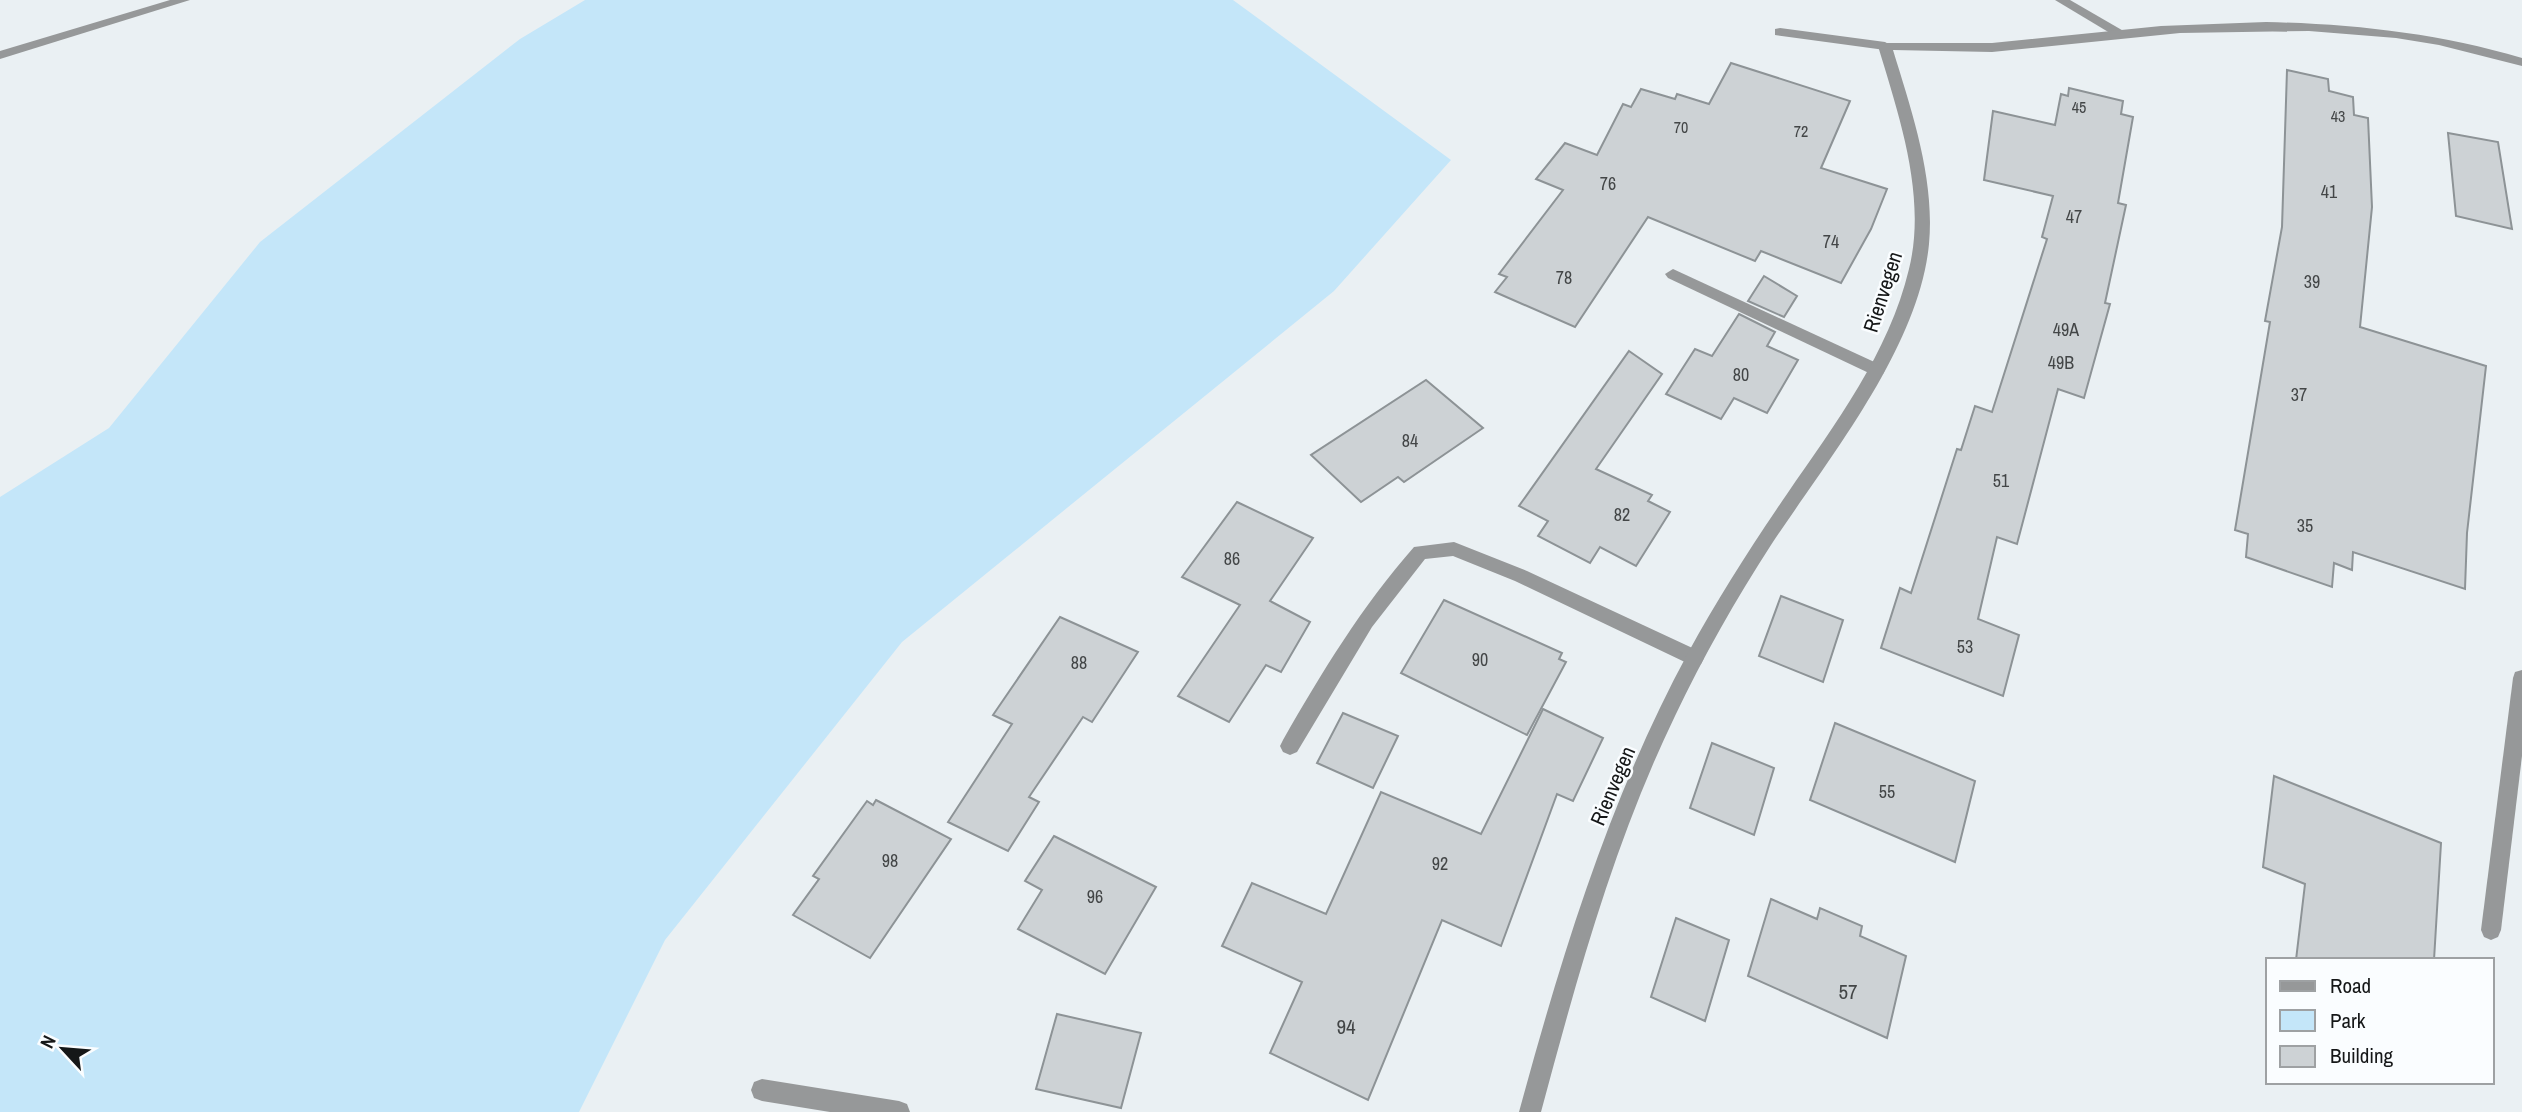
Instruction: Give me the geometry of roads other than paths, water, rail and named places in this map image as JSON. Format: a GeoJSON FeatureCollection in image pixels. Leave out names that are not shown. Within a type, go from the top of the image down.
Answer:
{"type":"FeatureCollection","features":[{"type":"Feature","properties":{"kind":"street"},"geometry":{"type":"LineString","coordinates":[[0,55],[184,0]]}},
{"type":"Feature","properties":{"kind":"street"},"geometry":{"type":"LineString","coordinates":[[2061,0],[2120,33]]}},
{"type":"Feature","properties":{"kind":"street"},"geometry":{"type":"LineString","coordinates":[[1780,32],[1885,46],[1989,48],[2120,33],[2244,26],[2347,31],[2442,43],[2519,61],[2522,80]]}},
{"type":"Feature","properties":{"kind":"street","name":"Rienvegen"},"geometry":{"type":"LineString","coordinates":[[1530,1112],[1561,996],[1604,862],[1662,724],[1695,658],[1772,529],[1825,454],[1877,370],[1900,320],[1918,267],[1921,228],[1913,150],[1885,46]]}},
{"type":"Feature","properties":{"kind":"street"},"geometry":{"type":"LineString","coordinates":[[1673,274],[1877,370]]}},
{"type":"Feature","properties":{"kind":"street"},"geometry":{"type":"LineString","coordinates":[[1290,746],[1340,656],[1386,589],[1420,552],[1454,549],[1533,581],[1695,658]]}},
{"type":"Feature","properties":{"kind":"street"},"geometry":{"type":"LineString","coordinates":[[2491,930],[2522,678]]}},
{"type":"Feature","properties":{"kind":"street"},"geometry":{"type":"LineString","coordinates":[[762,1090],[899,1112]]}}]}
